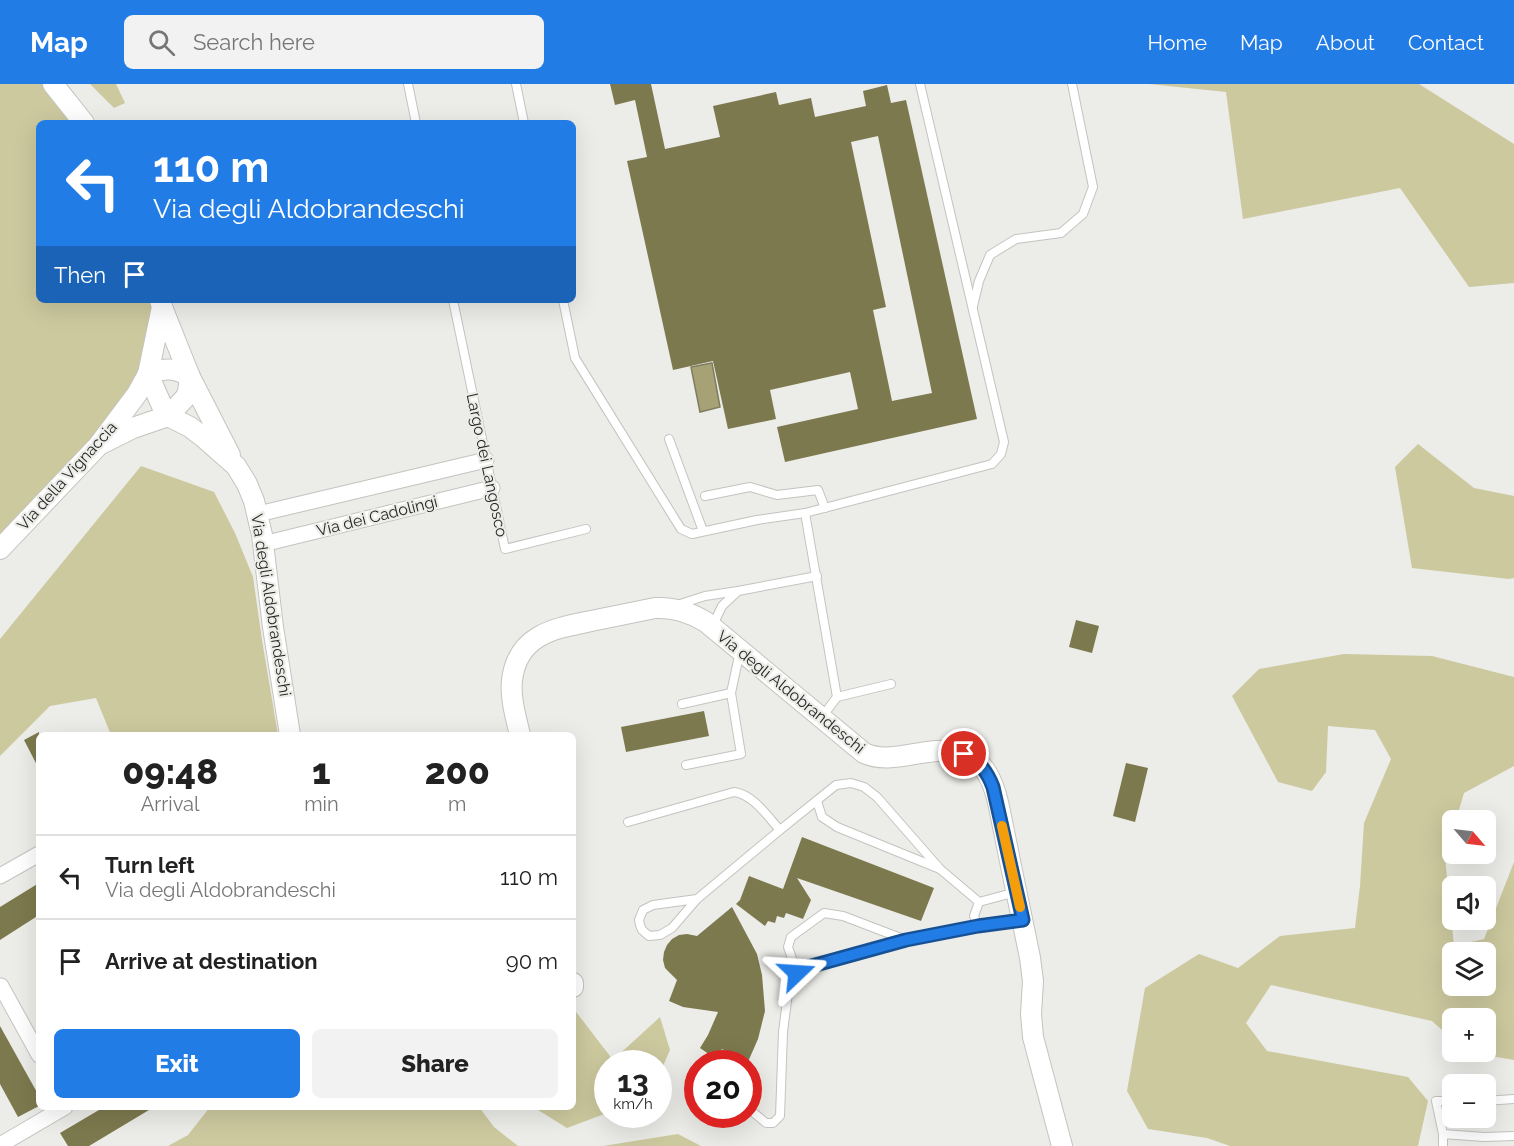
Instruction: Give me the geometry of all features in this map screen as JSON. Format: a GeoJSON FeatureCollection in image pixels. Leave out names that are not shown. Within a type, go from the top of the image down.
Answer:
{"type":"FeatureCollection","features":[{"type":"Feature","properties":{"kind":"street"},"geometry":{"type":"LineString","coordinates":[[53,84],[82,120]]}},
{"type":"Feature","properties":{"kind":"street"},"geometry":{"type":"LineString","coordinates":[[161,304],[190,377],[236,466]]}},
{"type":"Feature","properties":{"kind":"street","name":"Via della Vignaccia"},"geometry":{"type":"LineString","coordinates":[[0,549],[98,446],[137,394],[148,374],[161,304]]}},
{"type":"Feature","properties":{"kind":"street"},"geometry":{"type":"LineString","coordinates":[[168,416],[148,374],[170,369],[190,377]]}},
{"type":"Feature","properties":{"kind":"street"},"geometry":{"type":"LineString","coordinates":[[98,446],[133,428],[168,416],[185,398],[190,377]]}},
{"type":"Feature","properties":{"kind":"street","name":"Via degli Aldobrandeschi"},"geometry":{"type":"LineString","coordinates":[[168,416],[203,437],[236,466],[251,492],[258,514],[263,544],[273,627],[290,732]]}},
{"type":"Feature","properties":{"kind":"street","name":"Via dei Cadolingi"},"geometry":{"type":"LineString","coordinates":[[258,514],[486,460]]}},
{"type":"Feature","properties":{"kind":"street","name":"Via dei Cadolingi"},"geometry":{"type":"LineString","coordinates":[[263,544],[492,488]]}},
{"type":"Feature","properties":{"kind":"street","name":"Via degli Aldobrandeschi"},"geometry":{"type":"LineString","coordinates":[[519,732],[512,681],[518,660],[530,643],[540,635],[556,628],[655,608],[668,608],[699,618],[712,627],[856,747],[871,756],[886,758],[950,751],[971,758],[981,765],[990,778],[996,798],[1023,920],[1032,970],[1033,1036],[1062,1146]]}},
{"type":"Feature","properties":{"kind":"street"},"geometry":{"type":"LineString","coordinates":[[0,876],[36,856]]}},
{"type":"Feature","properties":{"kind":"street"},"geometry":{"type":"LineString","coordinates":[[1,986],[36,1050]]}},
{"type":"Feature","properties":{"kind":"street"},"geometry":{"type":"LineString","coordinates":[[0,1145],[60,1110]]}},
{"type":"Feature","properties":{"kind":"lane"},"geometry":{"type":"LineString","coordinates":[[408,84],[415,120]]}},
{"type":"Feature","properties":{"kind":"lane"},"geometry":{"type":"LineString","coordinates":[[516,84],[523,120]]}},
{"type":"Feature","properties":{"kind":"lane"},"geometry":{"type":"LineString","coordinates":[[563,303],[575,358],[681,529],[692,534],[805,513],[992,464],[1001,454],[1004,442],[920,84]]}},
{"type":"Feature","properties":{"kind":"lane"},"geometry":{"type":"LineString","coordinates":[[973,308],[979,281],[990,255],[1016,239],[1061,233],[1083,214],[1093,187],[1072,84]]}},
{"type":"Feature","properties":{"kind":"lane","name":"Largo dei Langosco"},"geometry":{"type":"LineString","coordinates":[[454,303],[505,549],[586,529]]}},
{"type":"Feature","properties":{"kind":"lane"},"geometry":{"type":"LineString","coordinates":[[669,438],[703,531]]}},
{"type":"Feature","properties":{"kind":"lane"},"geometry":{"type":"LineString","coordinates":[[705,496],[750,487],[777,495],[818,490],[825,508]]}},
{"type":"Feature","properties":{"kind":"lane"},"geometry":{"type":"LineString","coordinates":[[805,513],[837,697]]}},
{"type":"Feature","properties":{"kind":"lane"},"geometry":{"type":"LineString","coordinates":[[668,608],[705,596],[817,576]]}},
{"type":"Feature","properties":{"kind":"lane"},"geometry":{"type":"LineString","coordinates":[[712,627],[722,606],[738,591]]}},
{"type":"Feature","properties":{"kind":"lane"},"geometry":{"type":"LineString","coordinates":[[686,765],[741,754],[731,693],[740,650]]}},
{"type":"Feature","properties":{"kind":"lane"},"geometry":{"type":"LineString","coordinates":[[821,718],[837,697],[891,684]]}},
{"type":"Feature","properties":{"kind":"lane"},"geometry":{"type":"LineString","coordinates":[[682,704],[731,693]]}},
{"type":"Feature","properties":{"kind":"lane"},"geometry":{"type":"LineString","coordinates":[[697,899],[647,906],[639,920],[642,930],[649,936],[660,935],[672,928],[697,899],[780,830],[836,785],[851,783],[864,787],[877,797],[940,869],[979,902]]}},
{"type":"Feature","properties":{"kind":"lane"},"geometry":{"type":"LineString","coordinates":[[628,822],[734,792],[742,793],[754,802],[780,830]]}},
{"type":"Feature","properties":{"kind":"lane"},"geometry":{"type":"LineString","coordinates":[[817,801],[822,817],[837,827],[940,869]]}},
{"type":"Feature","properties":{"kind":"lane"},"geometry":{"type":"LineString","coordinates":[[979,902],[1017,892]]}},
{"type":"Feature","properties":{"kind":"lane"},"geometry":{"type":"LineString","coordinates":[[978,926],[974,916],[979,902]]}},
{"type":"Feature","properties":{"kind":"lane"},"geometry":{"type":"LineString","coordinates":[[797,973],[788,947],[791,937],[824,913],[843,916],[906,940]]}},
{"type":"Feature","properties":{"kind":"lane"},"geometry":{"type":"LineString","coordinates":[[762,1120],[770,1123],[776,1121],[780,1116],[783,1032],[789,985],[797,973],[808,967],[906,940],[1023,920]]}},
{"type":"Feature","properties":{"kind":"lane"},"geometry":{"type":"LineString","coordinates":[[1496,1100],[1514,1099]]}},
{"type":"Feature","properties":{"kind":"lane"},"geometry":{"type":"LineString","coordinates":[[1442,1101],[1436,1101],[1443,1134],[1443,1146]]}},
{"type":"Feature","properties":{"kind":"lane"},"geometry":{"type":"LineString","coordinates":[[1443,1134],[1484,1137],[1512,1136]]}},
{"type":"Feature","properties":{"kind":"lane"},"geometry":{"type":"LineString","coordinates":[[1504,1146],[1512,1136]]}},
{"type":"Feature","properties":{"kind":"shaded area"},"geometry":{"type":"Polygon","coordinates":[[[0,84],[43,84],[69,120],[36,120],[36,303],[152,303],[155,316],[147,354],[122,405],[0,539],[0,84]]]}},
{"type":"Feature","properties":{"kind":"shaded area"},"geometry":{"type":"Polygon","coordinates":[[[90,84],[116,84],[125,103],[114,108],[90,84]]]}},
{"type":"Feature","properties":{"kind":"shaded area"},"geometry":{"type":"Polygon","coordinates":[[[1149,84],[1419,84],[1514,144],[1514,283],[1469,287],[1400,188],[1243,219],[1226,92],[1149,84]]]}},
{"type":"Feature","properties":{"kind":"shaded area"},"geometry":{"type":"Polygon","coordinates":[[[712,363],[720,407],[700,412],[691,367],[712,363]]]}},
{"type":"Feature","properties":{"kind":"shaded area"},"geometry":{"type":"Polygon","coordinates":[[[1418,444],[1474,488],[1514,496],[1514,578],[1412,568],[1395,467],[1418,444]]]}},
{"type":"Feature","properties":{"kind":"shaded area"},"geometry":{"type":"Polygon","coordinates":[[[141,466],[214,492],[235,533],[253,577],[277,732],[110,732],[96,698],[50,706],[0,756],[0,639],[141,466]]]}},
{"type":"Feature","properties":{"kind":"shaded area"},"geometry":{"type":"Polygon","coordinates":[[[1344,654],[1432,656],[1514,677],[1514,766],[1464,793],[1459,810],[1442,810],[1442,864],[1446,864],[1447,876],[1442,876],[1442,930],[1452,930],[1454,942],[1442,942],[1442,996],[1496,996],[1496,942],[1471,942],[1484,939],[1488,930],[1496,930],[1496,908],[1514,862],[1514,1060],[1496,1057],[1496,1008],[1442,1008],[1442,1030],[1432,1021],[1271,985],[1246,1023],[1267,1051],[1408,1077],[1428,1101],[1418,1146],[1230,1146],[1207,1138],[1148,1129],[1127,1091],[1145,988],[1199,954],[1238,968],[1280,936],[1355,928],[1364,823],[1391,759],[1375,730],[1328,726],[1326,772],[1312,791],[1278,782],[1232,696],[1259,669],[1344,654]]]}},
{"type":"Feature","properties":{"kind":"shaded area"},"geometry":{"type":"Polygon","coordinates":[[[576,1012],[605,1050],[594,1050],[594,1118],[567,1128],[538,1110],[576,1110],[576,1012]]]}},
{"type":"Feature","properties":{"kind":"shaded area"},"geometry":{"type":"Polygon","coordinates":[[[660,1017],[670,1050],[624,1050],[660,1017]]]}},
{"type":"Feature","properties":{"kind":"shaded area"},"geometry":{"type":"Polygon","coordinates":[[[208,1110],[481,1110],[494,1127],[518,1146],[168,1146],[188,1135],[208,1110]]]}},
{"type":"Feature","properties":{"kind":"shaded area"},"geometry":{"type":"Polygon","coordinates":[[[678,1134],[701,1146],[603,1146],[678,1134]]]}},
{"type":"Feature","properties":{"kind":"building"},"geometry":{"type":"Polygon","coordinates":[[[610,84],[651,84],[665,149],[720,137],[713,106],[776,92],[779,105],[811,98],[815,117],[866,106],[863,91],[887,85],[891,103],[906,100],[977,419],[785,462],[777,427],[858,409],[850,372],[770,390],[776,419],[728,429],[713,361],[673,370],[627,161],[647,157],[635,100],[615,105],[610,84]],[[878,136],[851,142],[886,307],[873,310],[892,401],[932,393],[878,136]]]}},
{"type":"Feature","properties":{"kind":"building"},"geometry":{"type":"Polygon","coordinates":[[[1076,620],[1099,626],[1092,653],[1069,647],[1076,620]]]}},
{"type":"Feature","properties":{"kind":"building"},"geometry":{"type":"Polygon","coordinates":[[[704,711],[709,736],[626,752],[621,727],[704,711]]]}},
{"type":"Feature","properties":{"kind":"building"},"geometry":{"type":"Polygon","coordinates":[[[36,734],[36,763],[24,740],[36,734]]]}},
{"type":"Feature","properties":{"kind":"building"},"geometry":{"type":"Polygon","coordinates":[[[1126,763],[1148,768],[1135,822],[1113,816],[1126,763]]]}},
{"type":"Feature","properties":{"kind":"building"},"geometry":{"type":"Polygon","coordinates":[[[802,837],[934,888],[921,921],[797,878],[811,900],[803,919],[786,913],[784,918],[777,916],[775,923],[768,921],[765,926],[736,904],[740,900],[749,876],[783,889],[802,837]]]}},
{"type":"Feature","properties":{"kind":"building"},"geometry":{"type":"Polygon","coordinates":[[[36,885],[36,917],[0,940],[0,907],[36,885]]]}},
{"type":"Feature","properties":{"kind":"building"},"geometry":{"type":"Polygon","coordinates":[[[732,907],[757,954],[762,975],[765,1011],[753,1050],[703,1050],[700,1048],[718,1012],[683,1007],[669,1001],[677,980],[665,968],[663,960],[667,945],[679,935],[697,936],[732,907]]]}},
{"type":"Feature","properties":{"kind":"building"},"geometry":{"type":"Polygon","coordinates":[[[0,1026],[36,1091],[36,1108],[18,1117],[0,1084],[0,1026]]]}},
{"type":"Feature","properties":{"kind":"building"},"geometry":{"type":"Polygon","coordinates":[[[99,1110],[149,1110],[89,1146],[68,1146],[60,1133],[99,1110]]]}},
{"type":"Feature","properties":{"kind":"slow traffic"},"geometry":{"type":"LineString","coordinates":[[1002,826],[1020,907]]}},
{"type":"Feature","properties":{"kind":"route"},"geometry":{"type":"LineString","coordinates":[[797,973],[808,967],[906,940],[1023,920],[990,778],[981,765],[964,754]]}}]}
